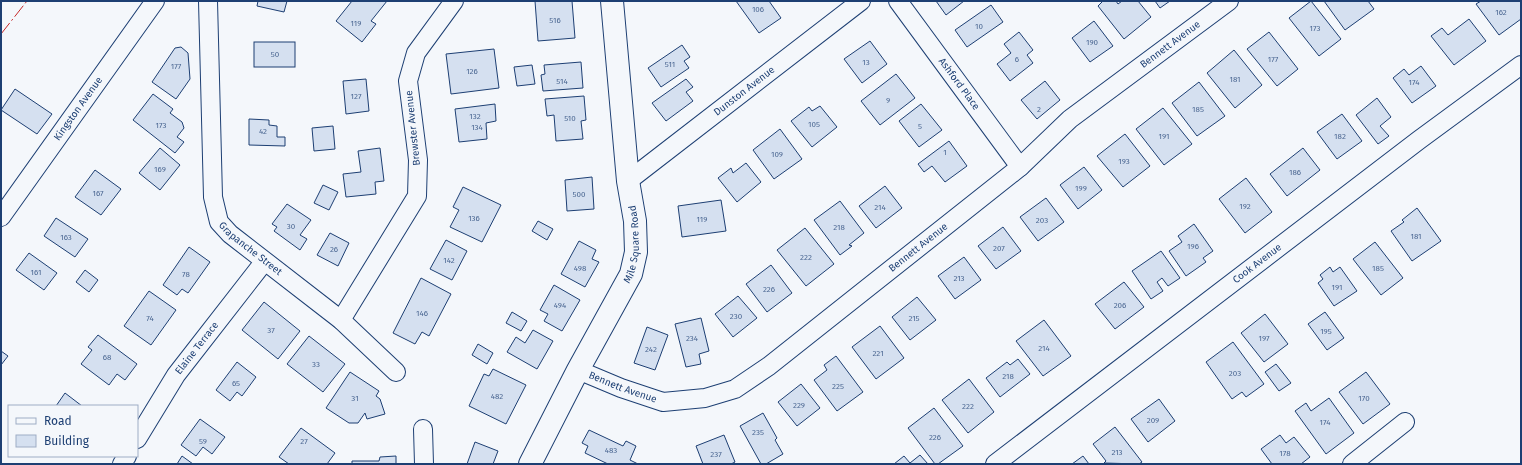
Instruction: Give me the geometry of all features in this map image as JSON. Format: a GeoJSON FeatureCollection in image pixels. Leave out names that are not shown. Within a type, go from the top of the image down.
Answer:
{"type":"FeatureCollection","features":[{"type":"Feature","properties":{"kind":"street","name":"Kingston Avenue"},"geometry":{"type":"LineString","coordinates":[[1,217],[155,1]]}},
{"type":"Feature","properties":{"kind":"street","name":"Grapanche Street"},"geometry":{"type":"LineString","coordinates":[[208,1],[214,197],[219,222],[230,234],[264,262],[342,320],[396,372]]}},
{"type":"Feature","properties":{"kind":"street","name":"Brewster Avenue"},"geometry":{"type":"LineString","coordinates":[[342,320],[417,196],[418,160],[408,81],[416,53],[454,1]]}},
{"type":"Feature","properties":{"kind":"street","name":"Mile Square Road"},"geometry":{"type":"LineString","coordinates":[[530,464],[578,370],[631,274],[636,252],[635,221],[628,181],[612,1]]}},
{"type":"Feature","properties":{"kind":"street","name":"Dunston Avenue"},"geometry":{"type":"LineString","coordinates":[[628,181],[861,1]]}},
{"type":"Feature","properties":{"kind":"street","name":"Ashford Place"},"geometry":{"type":"LineString","coordinates":[[898,1],[1020,167]]}},
{"type":"Feature","properties":{"kind":"street","name":"Bennett Avenue"},"geometry":{"type":"LineString","coordinates":[[578,370],[620,388],[663,402],[705,398],[735,388],[769,366],[1020,167],[1070,119],[1229,1]]}},
{"type":"Feature","properties":{"kind":"street","name":"Cook Avenue"},"geometry":{"type":"LineString","coordinates":[[995,464],[1419,140],[1521,65]]}},
{"type":"Feature","properties":{"kind":"street","name":"Elaine Terrace"},"geometry":{"type":"LineString","coordinates":[[138,437],[176,374],[264,262]]}},
{"type":"Feature","properties":{"kind":"street"},"geometry":{"type":"LineString","coordinates":[[1352,464],[1405,422]]}},
{"type":"Feature","properties":{"kind":"street"},"geometry":{"type":"LineString","coordinates":[[423,429],[424,464]]}},
{"type":"Feature","properties":{"kind":"building"},"geometry":{"type":"Polygon","coordinates":[[[258,1],[287,1],[284,12],[257,6],[258,1]]]}},
{"type":"Feature","properties":{"kind":"building"},"geometry":{"type":"Polygon","coordinates":[[[352,1],[387,1],[371,21],[376,24],[362,42],[336,21],[352,1]]]}},
{"type":"Feature","properties":{"kind":"building"},"geometry":{"type":"Polygon","coordinates":[[[535,1],[572,1],[575,38],[538,41],[535,1]]]}},
{"type":"Feature","properties":{"kind":"building"},"geometry":{"type":"Polygon","coordinates":[[[736,1],[769,1],[781,18],[759,33],[736,1]]]}},
{"type":"Feature","properties":{"kind":"building"},"geometry":{"type":"Polygon","coordinates":[[[936,1],[964,1],[946,15],[936,1]]]}},
{"type":"Feature","properties":{"kind":"building"},"geometry":{"type":"Polygon","coordinates":[[[1103,1],[1116,1],[1118,4],[1122,1],[1138,1],[1151,17],[1124,39],[1098,6],[1103,1]]]}},
{"type":"Feature","properties":{"kind":"building"},"geometry":{"type":"Polygon","coordinates":[[[1155,1],[1170,1],[1160,8],[1155,1]]]}},
{"type":"Feature","properties":{"kind":"building"},"geometry":{"type":"Polygon","coordinates":[[[1311,1],[1341,39],[1319,56],[1289,18],[1311,1]]]}},
{"type":"Feature","properties":{"kind":"building"},"geometry":{"type":"Polygon","coordinates":[[[1324,1],[1368,1],[1374,9],[1345,30],[1324,1]]]}},
{"type":"Feature","properties":{"kind":"building"},"geometry":{"type":"Polygon","coordinates":[[[1481,1],[1521,1],[1521,19],[1499,35],[1476,4],[1481,1]]]}},
{"type":"Feature","properties":{"kind":"building"},"geometry":{"type":"Polygon","coordinates":[[[991,5],[1003,22],[967,47],[955,30],[991,5]]]}},
{"type":"Feature","properties":{"kind":"building"},"geometry":{"type":"Polygon","coordinates":[[[1469,19],[1486,41],[1454,65],[1431,36],[1442,28],[1448,35],[1469,19]]]}},
{"type":"Feature","properties":{"kind":"building"},"geometry":{"type":"Polygon","coordinates":[[[1094,21],[1113,46],[1090,62],[1072,38],[1094,21]]]}},
{"type":"Feature","properties":{"kind":"building"},"geometry":{"type":"Polygon","coordinates":[[[1019,32],[1033,50],[1027,55],[1033,63],[1010,81],[997,64],[1011,53],[1004,44],[1019,32]]]}},
{"type":"Feature","properties":{"kind":"building"},"geometry":{"type":"Polygon","coordinates":[[[1269,32],[1298,69],[1277,86],[1247,49],[1269,32]]]}},
{"type":"Feature","properties":{"kind":"building"},"geometry":{"type":"Polygon","coordinates":[[[870,41],[887,64],[862,83],[844,59],[870,41]]]}},
{"type":"Feature","properties":{"kind":"building"},"geometry":{"type":"Polygon","coordinates":[[[254,42],[295,42],[295,67],[254,67],[254,42]]]}},
{"type":"Feature","properties":{"kind":"building"},"geometry":{"type":"Polygon","coordinates":[[[682,45],[690,57],[684,61],[689,68],[661,87],[648,68],[682,45]]]}},
{"type":"Feature","properties":{"kind":"building"},"geometry":{"type":"Polygon","coordinates":[[[181,47],[188,53],[190,79],[176,99],[152,82],[175,48],[181,47]]]}},
{"type":"Feature","properties":{"kind":"building"},"geometry":{"type":"Polygon","coordinates":[[[494,49],[499,88],[451,94],[446,54],[494,49]]]}},
{"type":"Feature","properties":{"kind":"building"},"geometry":{"type":"Polygon","coordinates":[[[1234,50],[1262,85],[1235,108],[1207,73],[1234,50]]]}},
{"type":"Feature","properties":{"kind":"building"},"geometry":{"type":"Polygon","coordinates":[[[581,62],[583,88],[543,91],[541,75],[545,74],[544,65],[581,62]]]}},
{"type":"Feature","properties":{"kind":"building"},"geometry":{"type":"Polygon","coordinates":[[[532,65],[535,84],[517,86],[514,67],[532,65]]]}},
{"type":"Feature","properties":{"kind":"building"},"geometry":{"type":"Polygon","coordinates":[[[1421,66],[1436,86],[1412,103],[1393,78],[1404,69],[1409,75],[1421,66]]]}},
{"type":"Feature","properties":{"kind":"building"},"geometry":{"type":"Polygon","coordinates":[[[896,74],[915,98],[880,125],[861,101],[896,74]]]}},
{"type":"Feature","properties":{"kind":"building"},"geometry":{"type":"Polygon","coordinates":[[[366,79],[369,111],[346,114],[343,81],[366,79]]]}},
{"type":"Feature","properties":{"kind":"building"},"geometry":{"type":"Polygon","coordinates":[[[686,79],[693,87],[686,92],[693,101],[666,121],[652,103],[686,79]]]}},
{"type":"Feature","properties":{"kind":"building"},"geometry":{"type":"Polygon","coordinates":[[[1045,81],[1060,100],[1037,119],[1021,100],[1045,81]]]}},
{"type":"Feature","properties":{"kind":"building"},"geometry":{"type":"Polygon","coordinates":[[[1199,82],[1225,116],[1197,136],[1172,103],[1199,82]]]}},
{"type":"Feature","properties":{"kind":"building"},"geometry":{"type":"Polygon","coordinates":[[[15,89],[52,114],[37,134],[1,110],[15,89]]]}},
{"type":"Feature","properties":{"kind":"building"},"geometry":{"type":"Polygon","coordinates":[[[153,94],[173,109],[170,113],[182,122],[184,128],[177,137],[184,142],[175,153],[133,120],[153,94]]]}},
{"type":"Feature","properties":{"kind":"building"},"geometry":{"type":"Polygon","coordinates":[[[584,96],[586,120],[581,121],[583,139],[556,141],[554,115],[547,116],[545,99],[584,96]]]}},
{"type":"Feature","properties":{"kind":"building"},"geometry":{"type":"Polygon","coordinates":[[[1377,98],[1391,117],[1380,126],[1389,136],[1378,144],[1356,115],[1377,98]]]}},
{"type":"Feature","properties":{"kind":"building"},"geometry":{"type":"Polygon","coordinates":[[[495,104],[496,121],[486,123],[487,139],[459,142],[455,109],[495,104]]]}},
{"type":"Feature","properties":{"kind":"building"},"geometry":{"type":"Polygon","coordinates":[[[921,104],[942,130],[919,147],[899,121],[921,104]]]}},
{"type":"Feature","properties":{"kind":"building"},"geometry":{"type":"Polygon","coordinates":[[[820,106],[837,127],[812,147],[791,121],[809,107],[812,111],[820,106]]]}},
{"type":"Feature","properties":{"kind":"building"},"geometry":{"type":"Polygon","coordinates":[[[1163,108],[1192,144],[1164,165],[1136,129],[1163,108]]]}},
{"type":"Feature","properties":{"kind":"building"},"geometry":{"type":"Polygon","coordinates":[[[1342,114],[1362,141],[1337,159],[1317,132],[1342,114]]]}},
{"type":"Feature","properties":{"kind":"building"},"geometry":{"type":"Polygon","coordinates":[[[249,119],[269,120],[269,125],[277,126],[277,137],[285,137],[285,146],[249,145],[249,119]]]}},
{"type":"Feature","properties":{"kind":"building"},"geometry":{"type":"Polygon","coordinates":[[[333,126],[335,149],[314,151],[312,128],[333,126]]]}},
{"type":"Feature","properties":{"kind":"building"},"geometry":{"type":"Polygon","coordinates":[[[780,129],[802,159],[774,179],[753,150],[780,129]]]}},
{"type":"Feature","properties":{"kind":"building"},"geometry":{"type":"Polygon","coordinates":[[[1125,134],[1150,166],[1123,187],[1097,156],[1125,134]]]}},
{"type":"Feature","properties":{"kind":"building"},"geometry":{"type":"Polygon","coordinates":[[[949,141],[967,166],[945,182],[932,166],[924,172],[918,164],[949,141]]]}},
{"type":"Feature","properties":{"kind":"building"},"geometry":{"type":"Polygon","coordinates":[[[160,148],[180,165],[160,190],[139,173],[160,148]]]}},
{"type":"Feature","properties":{"kind":"building"},"geometry":{"type":"Polygon","coordinates":[[[380,148],[384,181],[375,182],[376,194],[346,197],[343,174],[361,172],[358,151],[380,148]]]}},
{"type":"Feature","properties":{"kind":"building"},"geometry":{"type":"Polygon","coordinates":[[[1303,148],[1320,170],[1287,196],[1270,174],[1303,148]]]}},
{"type":"Feature","properties":{"kind":"building"},"geometry":{"type":"Polygon","coordinates":[[[746,163],[761,182],[737,202],[718,178],[731,168],[733,173],[746,163]]]}},
{"type":"Feature","properties":{"kind":"building"},"geometry":{"type":"Polygon","coordinates":[[[1084,167],[1102,190],[1078,209],[1060,185],[1084,167]]]}},
{"type":"Feature","properties":{"kind":"building"},"geometry":{"type":"Polygon","coordinates":[[[95,170],[121,189],[101,215],[75,197],[95,170]]]}},
{"type":"Feature","properties":{"kind":"building"},"geometry":{"type":"Polygon","coordinates":[[[592,177],[594,209],[567,211],[565,180],[592,177]]]}},
{"type":"Feature","properties":{"kind":"building"},"geometry":{"type":"Polygon","coordinates":[[[1246,178],[1272,212],[1245,233],[1219,199],[1246,178]]]}},
{"type":"Feature","properties":{"kind":"building"},"geometry":{"type":"Polygon","coordinates":[[[323,185],[338,192],[329,210],[314,203],[323,185]]]}},
{"type":"Feature","properties":{"kind":"building"},"geometry":{"type":"Polygon","coordinates":[[[885,186],[902,208],[876,228],[859,206],[885,186]]]}},
{"type":"Feature","properties":{"kind":"building"},"geometry":{"type":"Polygon","coordinates":[[[463,187],[501,205],[482,242],[450,227],[459,210],[453,207],[463,187]]]}},
{"type":"Feature","properties":{"kind":"building"},"geometry":{"type":"Polygon","coordinates":[[[1046,198],[1064,222],[1038,241],[1020,217],[1046,198]]]}},
{"type":"Feature","properties":{"kind":"building"},"geometry":{"type":"Polygon","coordinates":[[[721,200],[726,231],[682,237],[678,206],[721,200]]]}},
{"type":"Feature","properties":{"kind":"building"},"geometry":{"type":"Polygon","coordinates":[[[840,201],[864,233],[849,245],[852,246],[840,255],[814,220],[840,201]]]}},
{"type":"Feature","properties":{"kind":"building"},"geometry":{"type":"Polygon","coordinates":[[[287,204],[311,220],[300,235],[307,239],[300,250],[274,231],[277,227],[272,224],[287,204]]]}},
{"type":"Feature","properties":{"kind":"building"},"geometry":{"type":"Polygon","coordinates":[[[1417,208],[1441,241],[1412,261],[1391,231],[1404,222],[1402,220],[1417,208]]]}},
{"type":"Feature","properties":{"kind":"building"},"geometry":{"type":"Polygon","coordinates":[[[56,218],[88,239],[75,257],[44,236],[56,218]]]}},
{"type":"Feature","properties":{"kind":"building"},"geometry":{"type":"Polygon","coordinates":[[[538,221],[553,229],[547,240],[532,231],[538,221]]]}},
{"type":"Feature","properties":{"kind":"building"},"geometry":{"type":"Polygon","coordinates":[[[1194,224],[1213,251],[1203,258],[1206,262],[1186,276],[1169,251],[1182,242],[1178,236],[1194,224]]]}},
{"type":"Feature","properties":{"kind":"building"},"geometry":{"type":"Polygon","coordinates":[[[1003,227],[1021,251],[996,269],[978,246],[1003,227]]]}},
{"type":"Feature","properties":{"kind":"building"},"geometry":{"type":"Polygon","coordinates":[[[805,228],[834,264],[806,286],[777,250],[805,228]]]}},
{"type":"Feature","properties":{"kind":"building"},"geometry":{"type":"Polygon","coordinates":[[[330,233],[349,243],[338,266],[317,255],[330,233]]]}},
{"type":"Feature","properties":{"kind":"building"},"geometry":{"type":"Polygon","coordinates":[[[446,240],[467,251],[452,280],[430,269],[446,240]]]}},
{"type":"Feature","properties":{"kind":"building"},"geometry":{"type":"Polygon","coordinates":[[[579,241],[596,250],[592,259],[599,262],[585,287],[561,274],[579,241]]]}},
{"type":"Feature","properties":{"kind":"building"},"geometry":{"type":"Polygon","coordinates":[[[1375,242],[1403,278],[1381,295],[1353,259],[1375,242]]]}},
{"type":"Feature","properties":{"kind":"building"},"geometry":{"type":"Polygon","coordinates":[[[189,247],[210,262],[188,293],[182,289],[177,295],[163,285],[189,247]]]}},
{"type":"Feature","properties":{"kind":"building"},"geometry":{"type":"Polygon","coordinates":[[[1161,251],[1180,278],[1168,286],[1162,278],[1157,282],[1163,291],[1151,299],[1132,271],[1161,251]]]}},
{"type":"Feature","properties":{"kind":"building"},"geometry":{"type":"Polygon","coordinates":[[[29,253],[57,273],[44,290],[16,270],[29,253]]]}},
{"type":"Feature","properties":{"kind":"building"},"geometry":{"type":"Polygon","coordinates":[[[964,257],[981,280],[955,299],[938,276],[964,257]]]}},
{"type":"Feature","properties":{"kind":"building"},"geometry":{"type":"Polygon","coordinates":[[[771,265],[792,293],[767,312],[746,284],[771,265]]]}},
{"type":"Feature","properties":{"kind":"building"},"geometry":{"type":"Polygon","coordinates":[[[1330,267],[1333,272],[1340,267],[1357,291],[1334,306],[1318,283],[1323,279],[1320,275],[1330,267]]]}},
{"type":"Feature","properties":{"kind":"building"},"geometry":{"type":"Polygon","coordinates":[[[85,270],[98,280],[89,292],[76,282],[85,270]]]}},
{"type":"Feature","properties":{"kind":"building"},"geometry":{"type":"Polygon","coordinates":[[[421,278],[451,294],[429,336],[422,332],[415,344],[393,333],[421,278]]]}},
{"type":"Feature","properties":{"kind":"building"},"geometry":{"type":"Polygon","coordinates":[[[1124,282],[1144,307],[1115,329],[1095,304],[1124,282]]]}},
{"type":"Feature","properties":{"kind":"building"},"geometry":{"type":"Polygon","coordinates":[[[554,285],[580,300],[562,331],[544,321],[548,314],[540,310],[554,285]]]}},
{"type":"Feature","properties":{"kind":"building"},"geometry":{"type":"Polygon","coordinates":[[[149,291],[176,310],[151,345],[124,326],[149,291]]]}},
{"type":"Feature","properties":{"kind":"building"},"geometry":{"type":"Polygon","coordinates":[[[738,296],[757,318],[733,337],[715,314],[738,296]]]}},
{"type":"Feature","properties":{"kind":"building"},"geometry":{"type":"Polygon","coordinates":[[[917,297],[936,320],[910,340],[892,317],[917,297]]]}},
{"type":"Feature","properties":{"kind":"building"},"geometry":{"type":"Polygon","coordinates":[[[264,302],[300,331],[278,359],[242,330],[264,302]]]}},
{"type":"Feature","properties":{"kind":"building"},"geometry":{"type":"Polygon","coordinates":[[[512,312],[527,321],[521,331],[506,323],[512,312]]]}},
{"type":"Feature","properties":{"kind":"building"},"geometry":{"type":"Polygon","coordinates":[[[1325,312],[1344,338],[1327,350],[1308,324],[1325,312]]]}},
{"type":"Feature","properties":{"kind":"building"},"geometry":{"type":"Polygon","coordinates":[[[1265,314],[1288,344],[1264,362],[1241,333],[1265,314]]]}},
{"type":"Feature","properties":{"kind":"building"},"geometry":{"type":"Polygon","coordinates":[[[701,318],[709,351],[699,354],[701,364],[686,367],[675,324],[701,318]]]}},
{"type":"Feature","properties":{"kind":"building"},"geometry":{"type":"Polygon","coordinates":[[[1044,320],[1071,356],[1043,376],[1016,341],[1044,320]]]}},
{"type":"Feature","properties":{"kind":"building"},"geometry":{"type":"Polygon","coordinates":[[[880,326],[904,358],[876,379],[852,347],[880,326]]]}},
{"type":"Feature","properties":{"kind":"building"},"geometry":{"type":"Polygon","coordinates":[[[647,327],[668,335],[655,370],[634,363],[647,327]]]}},
{"type":"Feature","properties":{"kind":"building"},"geometry":{"type":"Polygon","coordinates":[[[533,330],[553,341],[537,369],[507,352],[516,337],[525,343],[533,330]]]}},
{"type":"Feature","properties":{"kind":"building"},"geometry":{"type":"Polygon","coordinates":[[[98,335],[137,364],[125,380],[117,374],[109,385],[81,364],[92,350],[88,347],[98,335]]]}},
{"type":"Feature","properties":{"kind":"building"},"geometry":{"type":"Polygon","coordinates":[[[309,336],[345,364],[323,392],[287,364],[309,336]]]}},
{"type":"Feature","properties":{"kind":"building"},"geometry":{"type":"Polygon","coordinates":[[[1233,342],[1264,384],[1246,397],[1242,392],[1232,399],[1206,362],[1233,342]]]}},
{"type":"Feature","properties":{"kind":"building"},"geometry":{"type":"Polygon","coordinates":[[[478,344],[493,353],[487,364],[472,355],[478,344]]]}},
{"type":"Feature","properties":{"kind":"building"},"geometry":{"type":"Polygon","coordinates":[[[1,351],[8,356],[1,365],[1,351]]]}},
{"type":"Feature","properties":{"kind":"building"},"geometry":{"type":"Polygon","coordinates":[[[836,356],[863,392],[837,411],[814,380],[827,370],[824,365],[836,356]]]}},
{"type":"Feature","properties":{"kind":"building"},"geometry":{"type":"Polygon","coordinates":[[[1018,359],[1030,374],[1000,397],[986,378],[1007,362],[1010,365],[1018,359]]]}},
{"type":"Feature","properties":{"kind":"building"},"geometry":{"type":"Polygon","coordinates":[[[237,362],[256,377],[242,396],[237,392],[230,401],[216,390],[237,362]]]}},
{"type":"Feature","properties":{"kind":"building"},"geometry":{"type":"Polygon","coordinates":[[[1276,364],[1291,383],[1279,391],[1265,372],[1276,364]]]}},
{"type":"Feature","properties":{"kind":"building"},"geometry":{"type":"Polygon","coordinates":[[[493,369],[526,385],[506,424],[469,406],[484,374],[489,376],[493,369]]]}},
{"type":"Feature","properties":{"kind":"building"},"geometry":{"type":"Polygon","coordinates":[[[350,372],[379,391],[376,396],[380,399],[385,414],[367,419],[365,413],[358,423],[349,423],[326,408],[350,372]]]}},
{"type":"Feature","properties":{"kind":"building"},"geometry":{"type":"Polygon","coordinates":[[[1366,372],[1390,404],[1363,424],[1339,392],[1366,372]]]}},
{"type":"Feature","properties":{"kind":"building"},"geometry":{"type":"Polygon","coordinates":[[[969,379],[994,412],[968,433],[942,400],[969,379]]]}},
{"type":"Feature","properties":{"kind":"building"},"geometry":{"type":"Polygon","coordinates":[[[801,384],[820,408],[797,426],[778,402],[801,384]]]}},
{"type":"Feature","properties":{"kind":"building"},"geometry":{"type":"Polygon","coordinates":[[[65,393],[81,405],[57,405],[65,393]]]}},
{"type":"Feature","properties":{"kind":"building"},"geometry":{"type":"Polygon","coordinates":[[[1329,398],[1354,433],[1326,454],[1295,411],[1306,403],[1311,411],[1329,398]]]}},
{"type":"Feature","properties":{"kind":"building"},"geometry":{"type":"Polygon","coordinates":[[[1159,399],[1175,421],[1148,442],[1131,419],[1159,399]]]}},
{"type":"Feature","properties":{"kind":"building"},"geometry":{"type":"Polygon","coordinates":[[[934,408],[963,446],[938,464],[935,464],[908,428],[934,408]]]}},
{"type":"Feature","properties":{"kind":"building"},"geometry":{"type":"Polygon","coordinates":[[[763,413],[777,438],[775,440],[783,454],[766,464],[761,464],[740,426],[763,413]]]}},
{"type":"Feature","properties":{"kind":"building"},"geometry":{"type":"Polygon","coordinates":[[[200,419],[225,437],[212,454],[203,447],[196,456],[181,445],[200,419]]]}},
{"type":"Feature","properties":{"kind":"building"},"geometry":{"type":"Polygon","coordinates":[[[1115,427],[1142,462],[1139,464],[1104,463],[1106,461],[1093,444],[1115,427]]]}},
{"type":"Feature","properties":{"kind":"building"},"geometry":{"type":"Polygon","coordinates":[[[301,428],[335,453],[327,464],[289,464],[279,457],[301,428]]]}},
{"type":"Feature","properties":{"kind":"building"},"geometry":{"type":"Polygon","coordinates":[[[589,430],[623,446],[626,441],[636,446],[630,460],[638,464],[608,464],[585,453],[588,446],[582,443],[589,430]]]}},
{"type":"Feature","properties":{"kind":"building"},"geometry":{"type":"Polygon","coordinates":[[[724,435],[735,462],[731,464],[703,464],[696,446],[724,435]]]}},
{"type":"Feature","properties":{"kind":"building"},"geometry":{"type":"Polygon","coordinates":[[[1280,435],[1286,443],[1294,437],[1310,457],[1301,464],[1272,464],[1261,449],[1280,435]]]}},
{"type":"Feature","properties":{"kind":"building"},"geometry":{"type":"Polygon","coordinates":[[[475,442],[498,451],[493,464],[467,464],[475,442]]]}},
{"type":"Feature","properties":{"kind":"building"},"geometry":{"type":"Polygon","coordinates":[[[920,455],[928,464],[894,464],[904,456],[910,463],[920,455]]]}},
{"type":"Feature","properties":{"kind":"building"},"geometry":{"type":"Polygon","coordinates":[[[182,456],[193,464],[177,464],[182,456]]]}},
{"type":"Feature","properties":{"kind":"building"},"geometry":{"type":"Polygon","coordinates":[[[396,456],[396,464],[352,464],[352,461],[379,461],[380,457],[396,456]]]}},
{"type":"Feature","properties":{"kind":"building"},"geometry":{"type":"Polygon","coordinates":[[[1083,456],[1089,464],[1072,464],[1083,456]]]}},
{"type":"Feature","properties":{"kind":"power"},"geometry":{"type":"LineString","coordinates":[[1,34],[27,1]]}}]}
